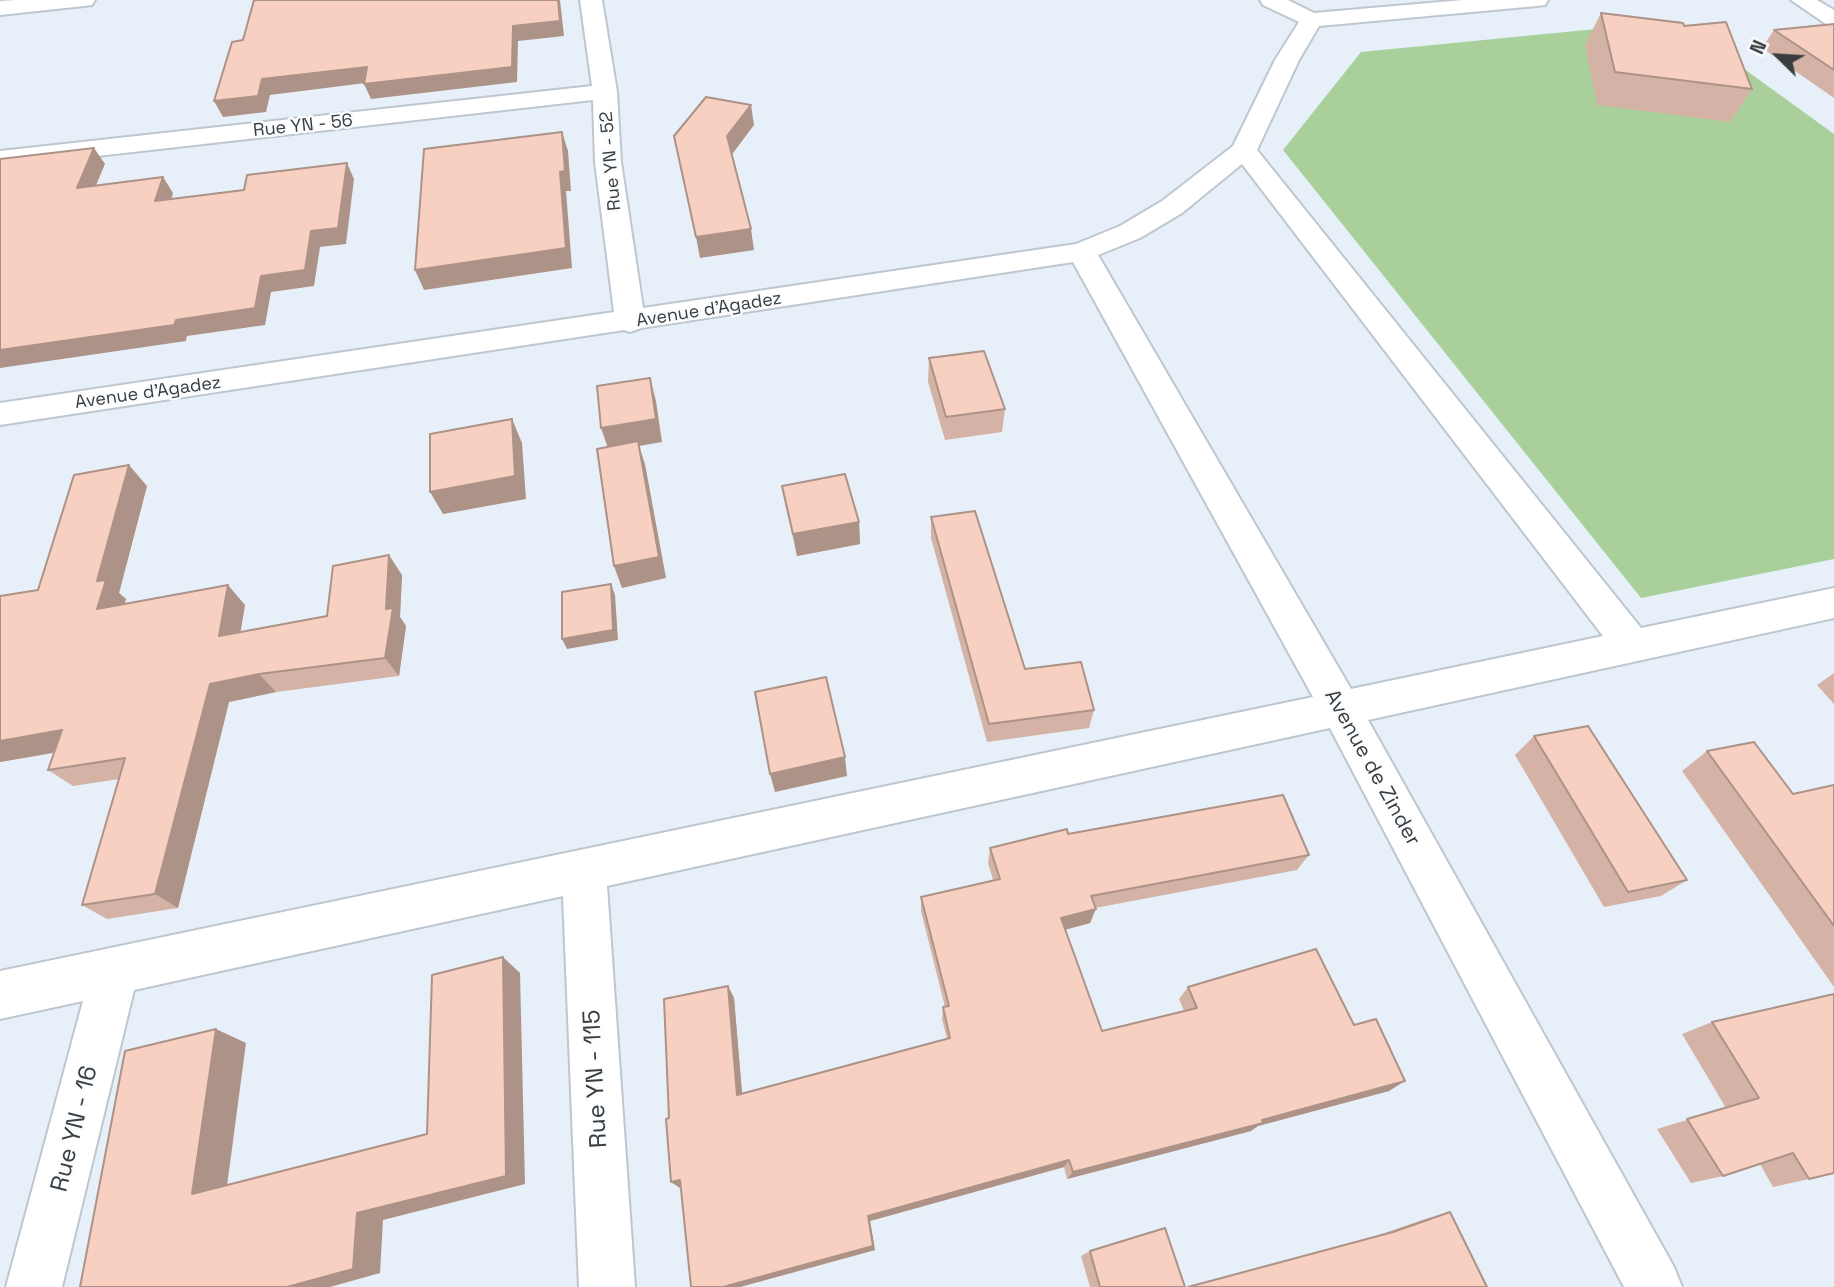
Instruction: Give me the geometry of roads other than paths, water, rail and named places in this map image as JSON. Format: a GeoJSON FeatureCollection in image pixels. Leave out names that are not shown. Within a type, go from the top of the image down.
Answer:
{"type":"FeatureCollection","features":[{"type":"Feature","properties":{"kind":"street"},"geometry":{"type":"LineString","coordinates":[[0,8],[84,0]]}},
{"type":"Feature","properties":{"kind":"street","name":"Rue YN - 52"},"geometry":{"type":"LineString","coordinates":[[591,0],[605,92],[608,162],[630,322]]}},
{"type":"Feature","properties":{"kind":"street"},"geometry":{"type":"LineString","coordinates":[[1270,0],[1311,20],[1537,0]]}},
{"type":"Feature","properties":{"kind":"street"},"geometry":{"type":"LineString","coordinates":[[1802,0],[1834,19]]}},
{"type":"Feature","properties":{"kind":"street","name":"Avenue d'Agadez"},"geometry":{"type":"LineString","coordinates":[[0,414],[630,322],[1083,252],[1130,232],[1172,206],[1207,182],[1244,150],[1287,60],[1311,20]]}},
{"type":"Feature","properties":{"kind":"street","name":"Rue YN - 56"},"geometry":{"type":"LineString","coordinates":[[0,159],[605,92]]}},
{"type":"Feature","properties":{"kind":"street"},"geometry":{"type":"LineString","coordinates":[[1244,150],[1632,646]]}},
{"type":"Feature","properties":{"kind":"street","name":"Avenue de Zinder"},"geometry":{"type":"LineString","coordinates":[[1083,252],[1341,709],[1654,1287]]}},
{"type":"Feature","properties":{"kind":"street"},"geometry":{"type":"LineString","coordinates":[[0,995],[1834,603]]}},
{"type":"Feature","properties":{"kind":"street","name":"Rue YN - 115"},"geometry":{"type":"LineString","coordinates":[[584,870],[607,1287]]}},
{"type":"Feature","properties":{"kind":"street","name":"Rue YN - 16"},"geometry":{"type":"LineString","coordinates":[[34,1287],[115,970]]}}]}
